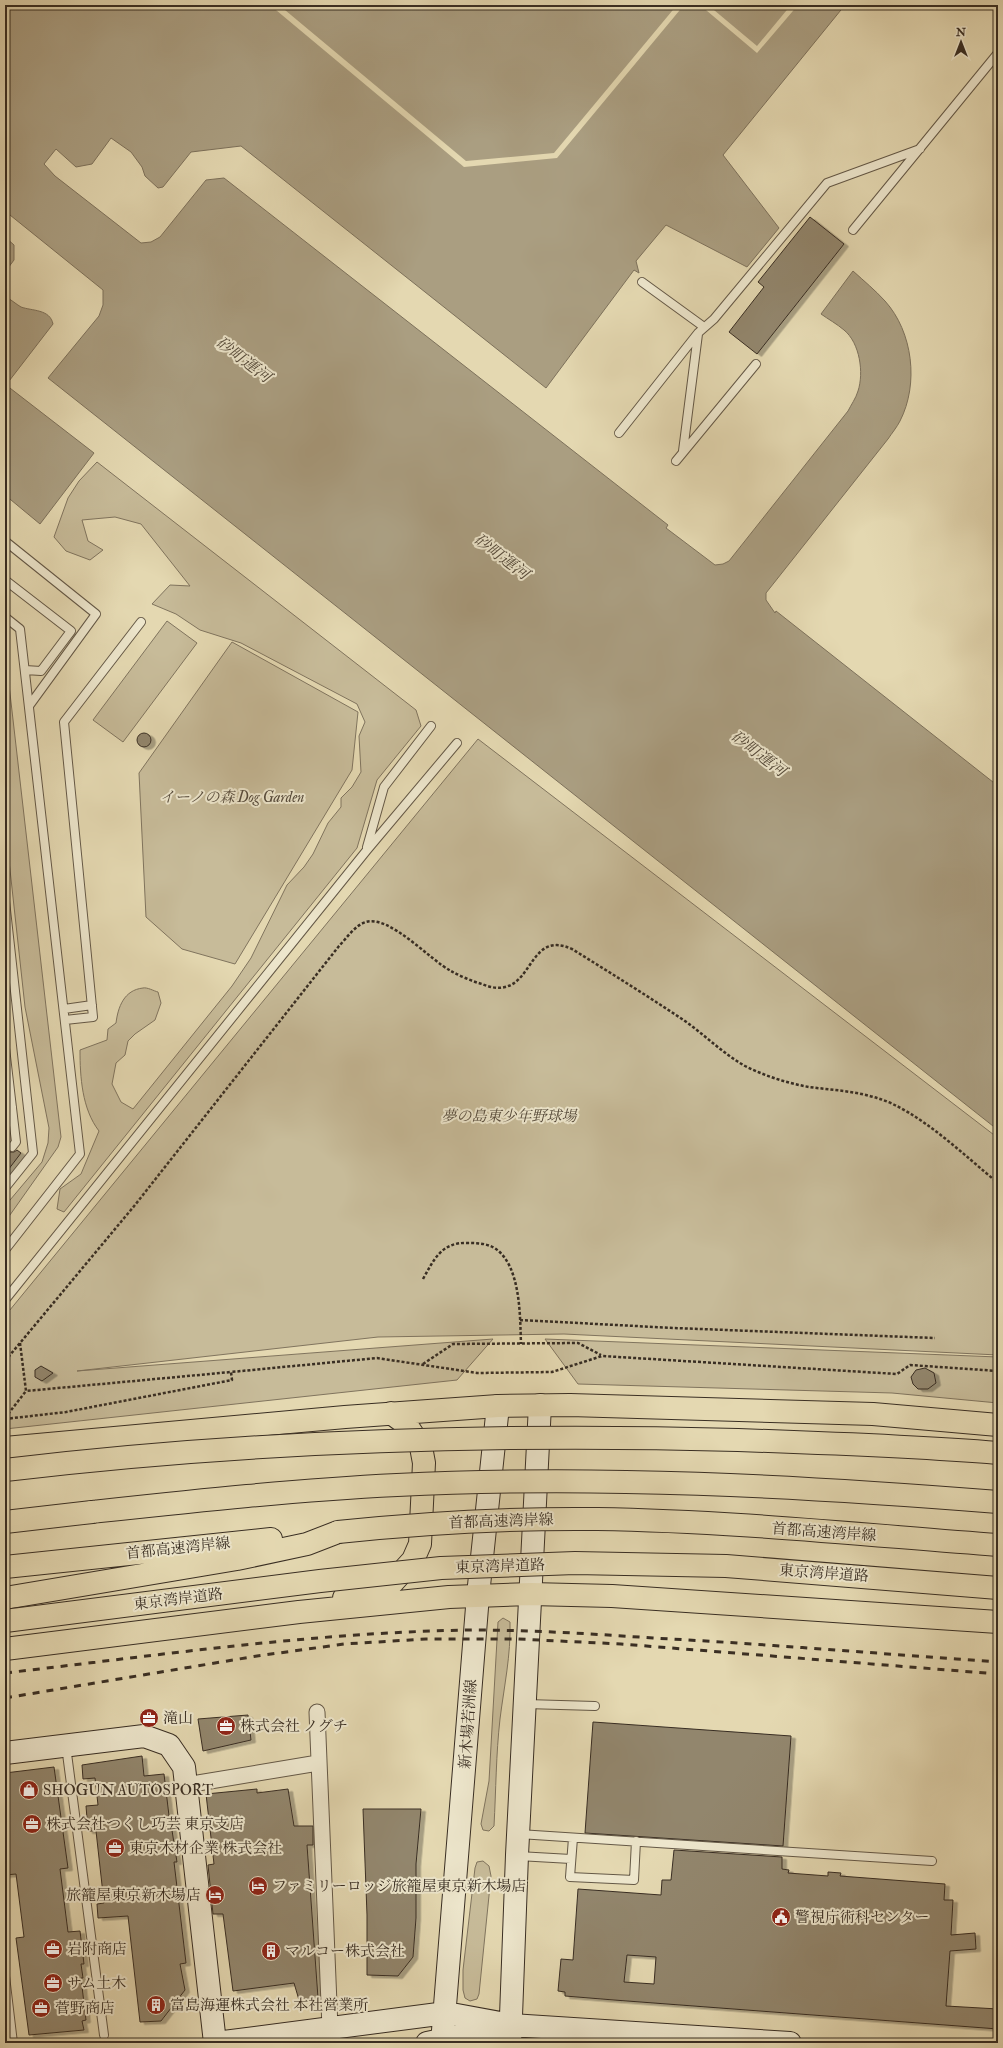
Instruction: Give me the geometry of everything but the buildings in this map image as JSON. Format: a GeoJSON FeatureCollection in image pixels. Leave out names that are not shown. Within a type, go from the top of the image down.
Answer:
{"type":"FeatureCollection","features":[{"type":"Feature","properties":{"kind":"highway"},"geometry":{"type":"LineString","coordinates":[[5,1448],[391,1413],[498,1406],[540,1405],[873,1414],[998,1425]]}},
{"type":"Feature","properties":{"kind":"highway"},"geometry":{"type":"LineString","coordinates":[[300,1612],[393,1582],[413,1560],[420,1544],[424,1463],[421,1447],[406,1424],[391,1413]]}},
{"type":"Feature","properties":{"kind":"highway"},"geometry":{"type":"LineString","coordinates":[[5,1470],[97,1460],[271,1446],[449,1438],[588,1436],[688,1438],[911,1446],[998,1453]]}},
{"type":"Feature","properties":{"kind":"highway"},"geometry":{"type":"LineString","coordinates":[[5,1522],[301,1490],[398,1485],[512,1482],[625,1482],[738,1485],[998,1502]]}},
{"type":"Feature","properties":{"kind":"highway"},"geometry":{"type":"LineString","coordinates":[[5,1511],[44,1509],[92,1512]]}},
{"type":"Feature","properties":{"kind":"highway","name":"首都高速湾岸線"},"geometry":{"type":"LineString","coordinates":[[5,1568],[95,1557],[431,1523],[509,1520],[597,1519],[706,1524],[998,1545]]}},
{"type":"Feature","properties":{"kind":"highway"},"geometry":{"type":"LineString","coordinates":[[5,1598],[238,1558],[307,1544],[338,1532]]}},
{"type":"Feature","properties":{"kind":"highway","name":"東京湾岸道路"},"geometry":{"type":"LineString","coordinates":[[5,1621],[320,1581],[441,1568],[575,1563],[726,1566],[998,1588]]}},
{"type":"Feature","properties":{"kind":"highway"},"geometry":{"type":"LineString","coordinates":[[5,1649],[300,1612],[478,1595],[531,1594],[612,1596],[998,1622]]}},
{"type":"Feature","properties":{"kind":"street"},"geometry":{"type":"LineString","coordinates":[[510,2034],[518,1834],[540,1405]]}},
{"type":"Feature","properties":{"kind":"street","name":"新木場若洲線"},"geometry":{"type":"LineString","coordinates":[[437,2042],[446,2013],[478,1595],[498,1406]]}},
{"type":"Feature","properties":{"kind":"street"},"geometry":{"type":"LineString","coordinates":[[317,1712],[330,2028]]}},
{"type":"Feature","properties":{"kind":"street"},"geometry":{"type":"LineString","coordinates":[[5,1753],[144,1736],[169,1745],[184,1767],[216,2043],[446,2013],[510,2034]]}},
{"type":"Feature","properties":{"kind":"street"},"geometry":{"type":"LineString","coordinates":[[186,1785],[318,1763]]}},
{"type":"Feature","properties":{"kind":"street"},"geometry":{"type":"LineString","coordinates":[[437,2042],[510,2034],[790,2043]]}},
{"type":"Feature","properties":{"kind":"lane"},"geometry":{"type":"LineString","coordinates":[[853,230],[998,53]]}},
{"type":"Feature","properties":{"kind":"lane"},"geometry":{"type":"LineString","coordinates":[[619,433],[701,330],[714,319],[827,183],[920,148]]}},
{"type":"Feature","properties":{"kind":"lane"},"geometry":{"type":"LineString","coordinates":[[642,282],[701,330]]}},
{"type":"Feature","properties":{"kind":"lane"},"geometry":{"type":"LineString","coordinates":[[684,451],[701,330]]}},
{"type":"Feature","properties":{"kind":"lane"},"geometry":{"type":"LineString","coordinates":[[676,461],[756,364]]}},
{"type":"Feature","properties":{"kind":"lane"},"geometry":{"type":"LineString","coordinates":[[5,541],[96,614],[29,706]]}},
{"type":"Feature","properties":{"kind":"lane"},"geometry":{"type":"LineString","coordinates":[[5,580],[70,630],[42,672],[25,670]]}},
{"type":"Feature","properties":{"kind":"lane"},"geometry":{"type":"LineString","coordinates":[[5,617],[20,629],[80,1154],[5,1250]]}},
{"type":"Feature","properties":{"kind":"lane"},"geometry":{"type":"LineString","coordinates":[[65,1020],[93,1017],[64,722],[141,622]]}},
{"type":"Feature","properties":{"kind":"lane"},"geometry":{"type":"LineString","coordinates":[[366,850],[384,787],[431,726]]}},
{"type":"Feature","properties":{"kind":"lane"},"geometry":{"type":"LineString","coordinates":[[5,1300],[366,850],[457,743]]}},
{"type":"Feature","properties":{"kind":"lane"},"geometry":{"type":"LineString","coordinates":[[5,901],[33,1153],[5,1188]]}},
{"type":"Feature","properties":{"kind":"lane"},"geometry":{"type":"LineString","coordinates":[[64,1009],[92,1005]]}},
{"type":"Feature","properties":{"kind":"lane"},"geometry":{"type":"LineString","coordinates":[[5,1048],[8,1108],[16,1142],[12,1146]]}},
{"type":"Feature","properties":{"kind":"lane"},"geometry":{"type":"LineString","coordinates":[[5,1118],[8,1108]]}},
{"type":"Feature","properties":{"kind":"lane"},"geometry":{"type":"LineString","coordinates":[[525,1704],[595,1706]]}},
{"type":"Feature","properties":{"kind":"lane"},"geometry":{"type":"LineString","coordinates":[[66,1746],[104,2035]]}},
{"type":"Feature","properties":{"kind":"lane"},"geometry":{"type":"LineString","coordinates":[[518,1834],[932,1861]]}},
{"type":"Feature","properties":{"kind":"lane"},"geometry":{"type":"LineString","coordinates":[[573,1838],[570,1877],[634,1880],[636,1841]]}},
{"type":"Feature","properties":{"kind":"lane"},"geometry":{"type":"LineString","coordinates":[[517,1855],[571,1859]]}},
{"type":"Feature","properties":{"kind":"lane"},"geometry":{"type":"LineString","coordinates":[[5,1976],[13,2043]]}},
{"type":"Feature","properties":{"kind":"lane"},"geometry":{"type":"LineString","coordinates":[[471,2043],[510,2034]]}},
{"type":"Feature","properties":{"kind":"path"},"geometry":{"type":"LineString","coordinates":[[5,1361],[135,1205],[339,946],[351,933],[365,922],[376,921],[392,927],[450,971],[494,988],[506,987],[518,980],[536,955],[547,948],[563,945],[572,949],[684,1020],[727,1055],[746,1066],[787,1082],[879,1098],[910,1114],[951,1144],[998,1183]]}},
{"type":"Feature","properties":{"kind":"path"},"geometry":{"type":"LineString","coordinates":[[423,1279],[431,1263],[442,1250],[455,1242],[484,1243],[496,1250],[507,1263],[516,1285],[521,1344]]}},
{"type":"Feature","properties":{"kind":"path"},"geometry":{"type":"LineString","coordinates":[[520,1320],[674,1328],[935,1338]]}},
{"type":"Feature","properties":{"kind":"path"},"geometry":{"type":"LineString","coordinates":[[5,1419],[26,1392],[20,1343]]}},
{"type":"Feature","properties":{"kind":"path"},"geometry":{"type":"LineString","coordinates":[[423,1364],[452,1344],[578,1344],[602,1356]]}},
{"type":"Feature","properties":{"kind":"path"},"geometry":{"type":"LineString","coordinates":[[26,1392],[377,1358],[477,1373],[552,1372],[602,1356],[897,1374],[910,1364],[998,1371]]}},
{"type":"Feature","properties":{"kind":"path"},"geometry":{"type":"LineString","coordinates":[[5,1419],[66,1412],[232,1380],[231,1372]]}},
{"type":"Feature","properties":{"kind":"green space"},"geometry":{"type":"Polygon","coordinates":[[[97,462],[416,710],[421,726],[377,780],[357,848],[64,1212],[57,1209],[60,1189],[81,1174],[99,1131],[89,1113],[83,1092],[80,1050],[107,1040],[108,1029],[116,1023],[120,1005],[131,992],[136,989],[145,988],[158,992],[161,1003],[155,1020],[135,1034],[128,1041],[125,1055],[116,1063],[112,1084],[121,1102],[133,1109],[232,986],[251,958],[287,885],[304,867],[313,854],[328,823],[341,807],[341,798],[352,787],[361,772],[359,736],[365,722],[357,704],[241,643],[200,630],[176,614],[152,604],[170,585],[190,586],[141,524],[115,517],[82,520],[88,541],[103,550],[90,560],[66,551],[54,537],[68,498],[79,481],[97,462]]]}},
{"type":"Feature","properties":{"kind":"green space"},"geometry":{"type":"Polygon","coordinates":[[[167,621],[197,643],[123,742],[93,720],[167,621]]]}},
{"type":"Feature","properties":{"kind":"green space","name":"イーノの森 Dog Garden"},"geometry":{"type":"Polygon","coordinates":[[[232,642],[358,712],[352,770],[235,964],[182,949],[146,917],[139,773],[232,642]]]}},
{"type":"Feature","properties":{"kind":"green space"},"geometry":{"type":"Polygon","coordinates":[[[5,650],[61,1137],[58,1147],[5,1222],[5,1206],[42,1162],[48,1143],[49,1128],[25,1007],[5,824],[5,650]]]}},
{"type":"Feature","properties":{"kind":"green space","name":"夢の島東少年野球場"},"geometry":{"type":"Polygon","coordinates":[[[478,739],[998,1138],[998,1355],[564,1334],[378,1337],[77,1371],[493,1339],[457,1380],[5,1429],[5,1316],[478,739]]]}},
{"type":"Feature","properties":{"kind":"green space"},"geometry":{"type":"Polygon","coordinates":[[[545,1339],[998,1357],[998,1403],[892,1393],[578,1384],[545,1339]]]}},
{"type":"Feature","properties":{"kind":"green space"},"geometry":{"type":"Polygon","coordinates":[[[503,1618],[510,1622],[510,1634],[507,1671],[500,1719],[494,1826],[489,1831],[483,1830],[481,1824],[489,1781],[498,1622],[503,1618]]]}},
{"type":"Feature","properties":{"kind":"green space"},"geometry":{"type":"Polygon","coordinates":[[[483,1861],[489,1866],[491,1876],[479,1994],[477,1999],[470,2001],[465,1998],[463,1990],[463,1970],[475,1868],[477,1862],[483,1861]]]}},
{"type":"Feature","properties":{"kind":"water","name":"砂町運河"},"geometry":{"type":"Polygon","coordinates":[[[5,5],[845,5],[723,155],[779,228],[747,267],[666,225],[636,261],[639,273],[634,270],[546,388],[241,146],[191,152],[163,187],[158,188],[145,176],[142,167],[131,152],[111,138],[92,164],[76,167],[56,149],[44,164],[55,176],[141,243],[151,242],[160,237],[206,180],[224,178],[668,525],[666,528],[715,565],[723,564],[729,561],[848,411],[855,399],[861,376],[859,359],[854,342],[844,330],[821,314],[853,271],[885,301],[902,328],[907,343],[911,375],[910,391],[906,406],[899,423],[888,439],[766,593],[766,600],[775,613],[776,611],[998,786],[998,1130],[48,378],[99,316],[103,305],[103,290],[5,211],[5,5]]]}},
{"type":"Feature","properties":{"kind":"water"},"geometry":{"type":"Polygon","coordinates":[[[5,237],[14,245],[14,260],[5,272],[5,237]]]}},
{"type":"Feature","properties":{"kind":"water"},"geometry":{"type":"Polygon","coordinates":[[[5,296],[21,307],[44,313],[51,319],[53,324],[6,385],[94,453],[40,524],[5,495],[5,296]]]}},
{"type":"Feature","properties":{"kind":"pier"},"geometry":{"type":"Polygon","coordinates":[[[270,5],[279,5],[466,161],[554,153],[677,5],[684,5],[557,158],[464,167],[270,5]]]}},
{"type":"Feature","properties":{"kind":"pier"},"geometry":{"type":"Polygon","coordinates":[[[700,5],[708,5],[757,46],[791,5],[798,5],[757,53],[700,5]]]}},
{"type":"Feature","properties":{"kind":"railway"},"geometry":{"type":"LineString","coordinates":[[5,1673],[180,1652],[298,1640],[356,1635],[473,1630],[541,1631],[608,1635],[998,1662]]}},
{"type":"Feature","properties":{"kind":"railway"},"geometry":{"type":"LineString","coordinates":[[5,1698],[257,1656],[344,1644],[426,1639],[518,1639],[621,1644],[998,1674]]}},
{"type":"Feature","properties":{"kind":"place","name":"滝山"},"geometry":{"type":"Point","coordinates":[149,1718]}},
{"type":"Feature","properties":{"kind":"place","name":"株式会社 ノグチ"},"geometry":{"type":"Point","coordinates":[226,1726]}},
{"type":"Feature","properties":{"kind":"place","name":"SHOGUN AUTOSPORT"},"geometry":{"type":"Point","coordinates":[29,1790]}},
{"type":"Feature","properties":{"kind":"place","name":"株式会社つくし巧芸 東京支店"},"geometry":{"type":"Point","coordinates":[32,1824]}},
{"type":"Feature","properties":{"kind":"place","name":"東京木材企業 株式会社"},"geometry":{"type":"Point","coordinates":[115,1848]}},
{"type":"Feature","properties":{"kind":"place","name":"ファミリーロッジ旅籠屋東京新木場店"},"geometry":{"type":"Point","coordinates":[258,1886]}},
{"type":"Feature","properties":{"kind":"place","name":"旅籠屋東京新木場店"},"geometry":{"type":"Point","coordinates":[215,1895]}},
{"type":"Feature","properties":{"kind":"place","name":"警視庁術科センター"},"geometry":{"type":"Point","coordinates":[781,1917]}},
{"type":"Feature","properties":{"kind":"place","name":"岩附商店"},"geometry":{"type":"Point","coordinates":[53,1949]}},
{"type":"Feature","properties":{"kind":"place","name":"マルコー株式会社"},"geometry":{"type":"Point","coordinates":[271,1951]}},
{"type":"Feature","properties":{"kind":"place","name":"サム土木"},"geometry":{"type":"Point","coordinates":[53,1983]}},
{"type":"Feature","properties":{"kind":"place","name":"富島海運株式会社 本社営業所"},"geometry":{"type":"Point","coordinates":[156,2005]}},
{"type":"Feature","properties":{"kind":"place","name":"菅野商店"},"geometry":{"type":"Point","coordinates":[41,2008]}}]}
